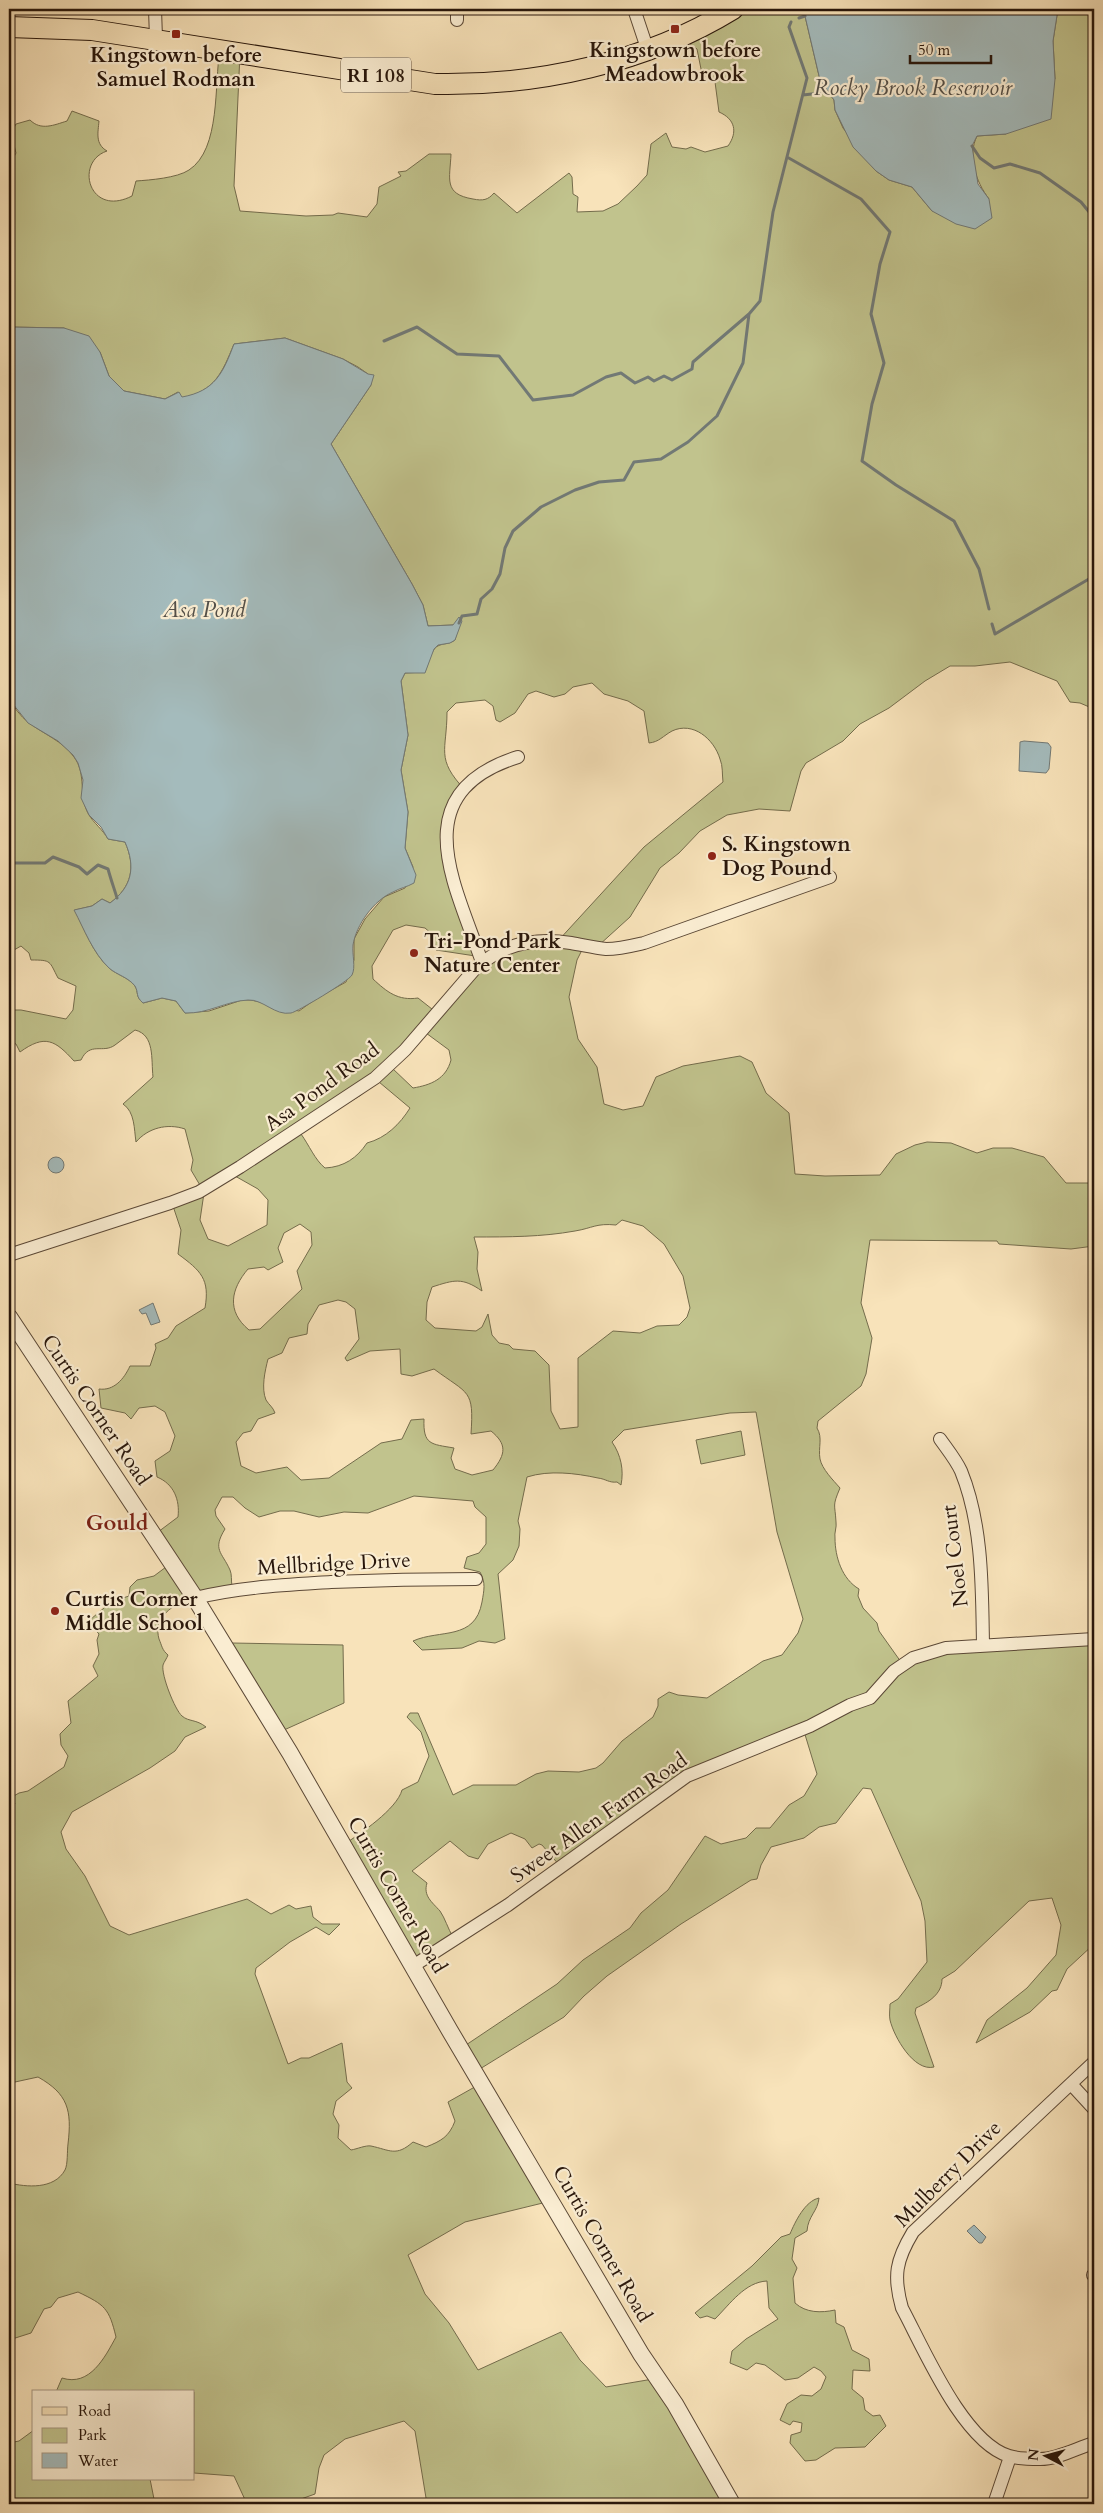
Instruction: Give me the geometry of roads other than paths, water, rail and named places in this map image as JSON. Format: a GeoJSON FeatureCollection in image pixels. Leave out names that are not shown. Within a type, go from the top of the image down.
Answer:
{"type":"FeatureCollection","features":[{"type":"Feature","properties":{"kind":"main road","name":"RI 108"},"geometry":{"type":"LineString","coordinates":[[9,27],[92,30],[156,38],[444,84],[489,84],[522,80],[617,60],[648,51],[686,35],[733,9]]}},
{"type":"Feature","properties":{"kind":"street"},"geometry":{"type":"LineString","coordinates":[[155,9],[156,38]]}},
{"type":"Feature","properties":{"kind":"street"},"geometry":{"type":"LineString","coordinates":[[634,9],[648,51]]}},
{"type":"Feature","properties":{"kind":"street"},"geometry":{"type":"LineString","coordinates":[[482,962],[449,868],[446,837],[449,821],[460,791],[471,779],[499,763],[518,758]]}},
{"type":"Feature","properties":{"kind":"street","name":"Asa Pond Road"},"geometry":{"type":"LineString","coordinates":[[9,1255],[170,1203],[199,1192],[240,1168],[375,1078],[405,1050],[434,1013],[482,962],[513,946],[531,941],[569,943],[603,949],[620,948],[638,944],[830,877]]}},
{"type":"Feature","properties":{"kind":"street","name":"Curtis Corner Road"},"geometry":{"type":"LineString","coordinates":[[9,1317],[195,1598],[290,1753],[641,2354],[675,2404],[732,2504]]}},
{"type":"Feature","properties":{"kind":"street","name":"Noel Court"},"geometry":{"type":"LineString","coordinates":[[940,1439],[960,1471],[971,1502],[977,1532],[983,1646]]}},
{"type":"Feature","properties":{"kind":"street","name":"Mellbridge Drive"},"geometry":{"type":"LineString","coordinates":[[195,1598],[226,1590],[310,1583],[413,1579],[476,1579]]}},
{"type":"Feature","properties":{"kind":"street","name":"Sweet Allen Farm Road"},"geometry":{"type":"LineString","coordinates":[[413,1966],[508,1905],[687,1776],[810,1726],[850,1705],[870,1698],[894,1671],[913,1658],[946,1648],[1094,1639]]}},
{"type":"Feature","properties":{"kind":"street","name":"Mulberry Drive"},"geometry":{"type":"LineString","coordinates":[[1010,2457],[993,2446],[962,2417],[902,2308],[897,2289],[896,2268],[902,2250],[912,2232],[1094,2062]]}},
{"type":"Feature","properties":{"kind":"street"},"geometry":{"type":"LineString","coordinates":[[1071,2084],[1094,2109]]}},
{"type":"Feature","properties":{"kind":"street"},"geometry":{"type":"LineString","coordinates":[[994,2504],[1010,2457],[1052,2458],[1094,2443]]}},
{"type":"Feature","properties":{"kind":"water","name":"Rocky Brook Reservoir"},"geometry":{"type":"Polygon","coordinates":[[[806,9],[1058,9],[1053,41],[1055,79],[1051,119],[1006,134],[977,136],[972,146],[978,184],[989,199],[992,218],[975,229],[956,224],[932,211],[912,187],[889,180],[876,171],[853,147],[835,110],[834,100],[820,80],[805,16],[806,9]]]}},
{"type":"Feature","properties":{"kind":"water","name":"Asa Pond"},"geometry":{"type":"Polygon","coordinates":[[[9,327],[64,328],[89,336],[100,352],[109,376],[124,391],[165,399],[179,392],[182,397],[193,394],[210,385],[226,364],[234,344],[285,338],[343,359],[368,374],[374,375],[371,385],[331,444],[412,584],[423,605],[428,626],[453,625],[459,617],[462,621],[455,640],[438,645],[434,649],[425,673],[405,673],[401,681],[408,735],[401,770],[408,812],[405,848],[416,875],[414,883],[386,896],[367,914],[358,929],[353,945],[354,968],[352,975],[333,989],[291,1013],[274,1010],[253,1000],[240,1001],[193,1013],[185,1013],[176,1001],[162,998],[143,1003],[135,986],[103,962],[89,941],[74,910],[92,906],[102,899],[110,903],[123,890],[130,876],[131,868],[125,842],[108,839],[101,827],[89,815],[81,798],[83,780],[78,763],[73,755],[58,741],[28,723],[9,699],[9,327]]]}},
{"type":"Feature","properties":{"kind":"water"},"geometry":{"type":"Polygon","coordinates":[[[1020,742],[1048,743],[1051,747],[1049,769],[1046,773],[1019,771],[1020,742]]]}},
{"type":"Feature","properties":{"kind":"water"},"geometry":{"type":"Polygon","coordinates":[[[56,1157],[62,1159],[64,1165],[62,1171],[56,1173],[50,1171],[48,1165],[50,1159],[56,1157]]]}},
{"type":"Feature","properties":{"kind":"water"},"geometry":{"type":"Polygon","coordinates":[[[153,1303],[160,1322],[151,1325],[146,1313],[142,1314],[139,1310],[153,1303]]]}},
{"type":"Feature","properties":{"kind":"water"},"geometry":{"type":"Polygon","coordinates":[[[974,2225],[986,2237],[982,2243],[979,2243],[967,2231],[974,2225]]]}},
{"type":"Feature","properties":{"kind":"waterway"},"geometry":{"type":"LineString","coordinates":[[799,18],[805,16]]}},
{"type":"Feature","properties":{"kind":"waterway"},"geometry":{"type":"LineString","coordinates":[[459,623],[462,616],[477,614],[481,599],[492,589],[500,574],[505,548],[513,531],[541,507],[575,490],[599,482],[624,480],[634,462],[661,459],[688,442],[717,416],[743,363],[749,314],[760,301],[773,212],[807,78],[789,27],[791,22]]}},
{"type":"Feature","properties":{"kind":"waterway"},"geometry":{"type":"LineString","coordinates":[[803,95],[829,92]]}},
{"type":"Feature","properties":{"kind":"waterway"},"geometry":{"type":"LineString","coordinates":[[972,146],[980,158],[994,168],[1010,164],[1040,173],[1081,202],[1094,218]]}},
{"type":"Feature","properties":{"kind":"waterway"},"geometry":{"type":"LineString","coordinates":[[787,157],[861,199],[890,232],[880,264],[871,314],[884,363],[872,404],[862,461],[896,485],[954,521],[979,569],[989,609]]}},
{"type":"Feature","properties":{"kind":"waterway"},"geometry":{"type":"LineString","coordinates":[[384,341],[417,327],[457,354],[499,356],[533,400],[573,395],[606,377],[621,373],[635,383],[648,377],[654,381],[664,376],[672,380],[692,369],[693,362],[749,314]]}},
{"type":"Feature","properties":{"kind":"waterway"},"geometry":{"type":"LineString","coordinates":[[992,624],[995,634],[1094,576]]}},
{"type":"Feature","properties":{"kind":"waterway"},"geometry":{"type":"LineString","coordinates":[[9,863],[45,863],[53,857],[79,867],[87,874],[98,865],[108,869],[117,898]]}},
{"type":"Feature","properties":{"kind":"place","name":"Kingstown before Meadowbrook"},"geometry":{"type":"Point","coordinates":[675,29]}},
{"type":"Feature","properties":{"kind":"place","name":"Kingstown before Samuel Rodman"},"geometry":{"type":"Point","coordinates":[176,34]}},
{"type":"Feature","properties":{"kind":"place","name":"S. Kingstown Dog Pound"},"geometry":{"type":"Point","coordinates":[712,856]}},
{"type":"Feature","properties":{"kind":"place","name":"Tri-Pond Park Nature Center"},"geometry":{"type":"Point","coordinates":[414,953]}},
{"type":"Feature","properties":{"kind":"place","name":"Curtis Corner Middle School"},"geometry":{"type":"Point","coordinates":[55,1611]}},
{"type":"Feature","properties":{"kind":"district","name":"Gould"},"geometry":{"type":"Point","coordinates":[117,1523]}}]}
